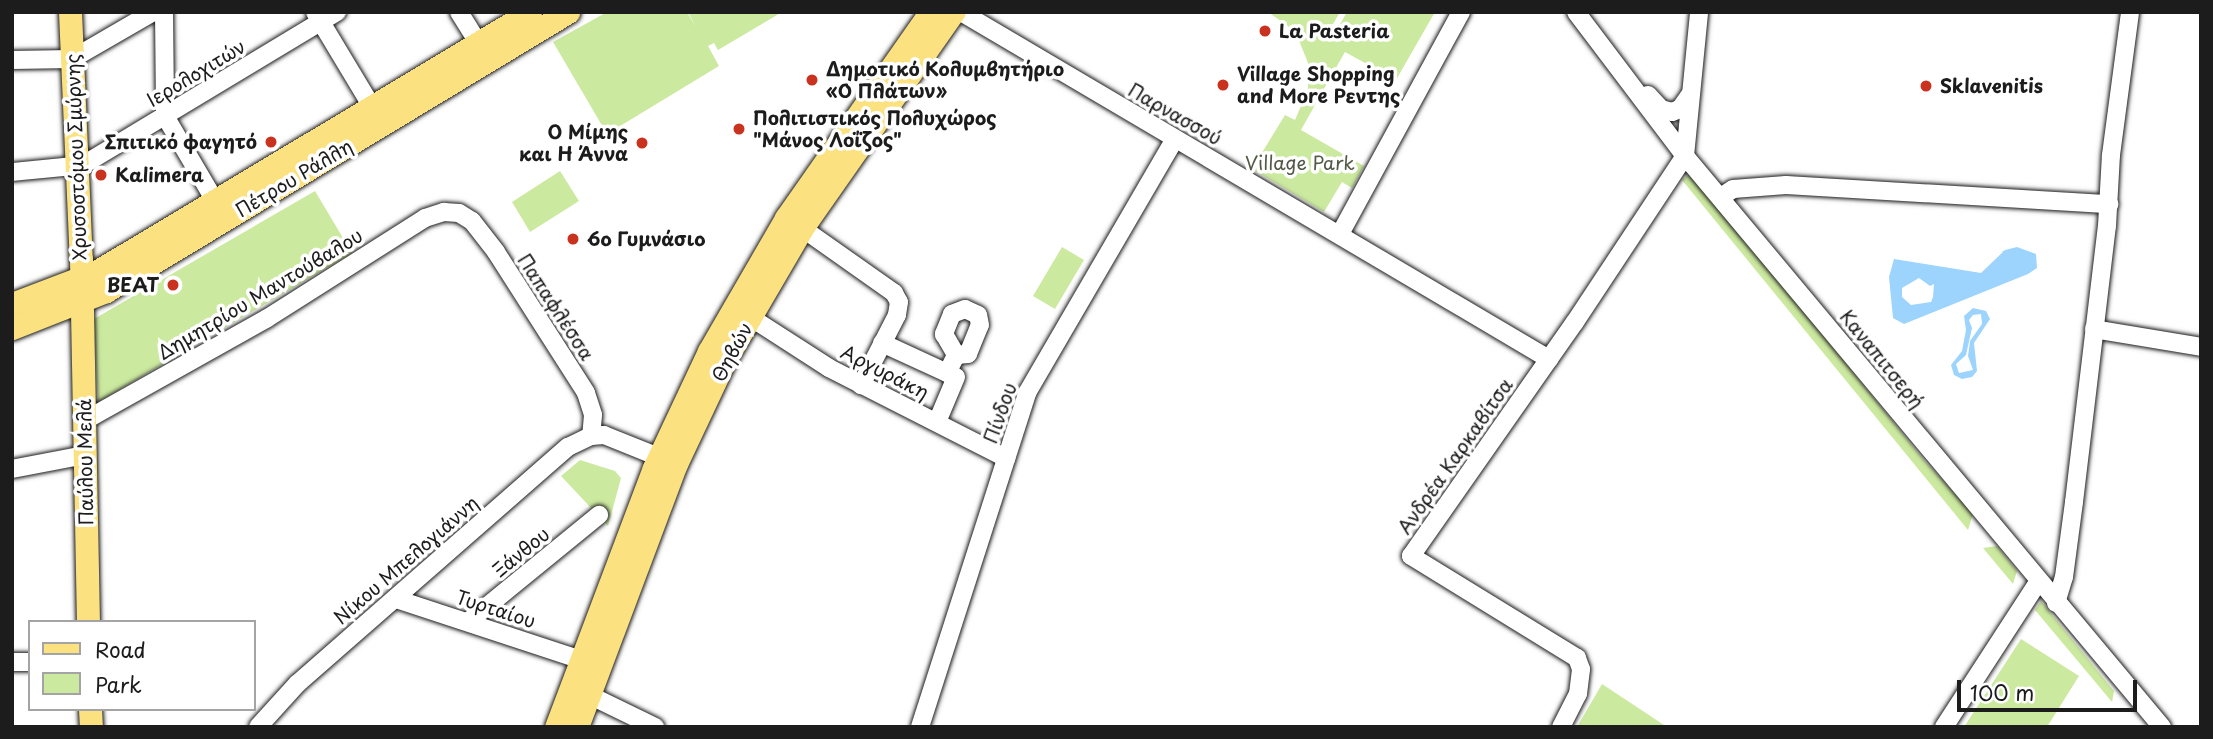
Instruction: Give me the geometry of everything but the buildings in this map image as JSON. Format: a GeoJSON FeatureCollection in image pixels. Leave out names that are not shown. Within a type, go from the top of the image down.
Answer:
{"type":"FeatureCollection","features":[{"type":"Feature","properties":{"kind":"main road","name":"Χρυσοστόμου Σμύρνης"},"geometry":{"type":"LineString","coordinates":[[71,12],[82,302]]}},
{"type":"Feature","properties":{"kind":"main road","name":"Πέτρου Ράλλη"},"geometry":{"type":"LineString","coordinates":[[12,304],[81,278],[530,12]]}},
{"type":"Feature","properties":{"kind":"main road","name":"Πέτρου Ράλλη"},"geometry":{"type":"LineString","coordinates":[[12,328],[107,290],[568,12]]}},
{"type":"Feature","properties":{"kind":"main road","name":"Θηβών"},"geometry":{"type":"LineString","coordinates":[[556,727],[580,690],[709,351],[786,218],[930,12]]}},
{"type":"Feature","properties":{"kind":"main road","name":"Θηβών"},"geometry":{"type":"LineString","coordinates":[[577,727],[582,660],[665,466],[802,228],[953,12]]}},
{"type":"Feature","properties":{"kind":"main road","name":"Παύλου Μελά"},"geometry":{"type":"LineString","coordinates":[[82,302],[88,620]]}},
{"type":"Feature","properties":{"kind":"street"},"geometry":{"type":"LineString","coordinates":[[12,60],[72,60],[153,12]]}},
{"type":"Feature","properties":{"kind":"street"},"geometry":{"type":"LineString","coordinates":[[164,12],[165,116],[215,201]]}},
{"type":"Feature","properties":{"kind":"street","name":"Ιερολοχιτών"},"geometry":{"type":"LineString","coordinates":[[75,168],[165,116],[318,18],[337,12]]}},
{"type":"Feature","properties":{"kind":"street"},"geometry":{"type":"LineString","coordinates":[[459,12],[478,43]]}},
{"type":"Feature","properties":{"kind":"street","name":"Παρνασσού"},"geometry":{"type":"LineString","coordinates":[[961,12],[1549,359]]}},
{"type":"Feature","properties":{"kind":"street"},"geometry":{"type":"LineString","coordinates":[[1340,234],[1461,12]]}},
{"type":"Feature","properties":{"kind":"street","name":"Καναπιτσερή"},"geometry":{"type":"LineString","coordinates":[[1576,12],[1630,79],[1640,98],[1685,156],[2038,582],[2162,727]]}},
{"type":"Feature","properties":{"kind":"street"},"geometry":{"type":"LineString","coordinates":[[1685,156],[1699,12]]}},
{"type":"Feature","properties":{"kind":"street"},"geometry":{"type":"LineString","coordinates":[[2056,603],[2064,577],[2109,204],[2111,155],[2130,12]]}},
{"type":"Feature","properties":{"kind":"street"},"geometry":{"type":"LineString","coordinates":[[318,18],[372,107]]}},
{"type":"Feature","properties":{"kind":"street"},"geometry":{"type":"LineString","coordinates":[[1630,79],[1666,111],[1680,109],[1691,93]]}},
{"type":"Feature","properties":{"kind":"street","name":"Πίνδου"},"geometry":{"type":"LineString","coordinates":[[919,727],[1027,393],[1175,139]]}},
{"type":"Feature","properties":{"kind":"street","name":"Ανδρέα Καρκαβίτσα"},"geometry":{"type":"LineString","coordinates":[[1560,727],[1578,694],[1581,669],[1577,658],[1411,556],[1549,359],[1685,156]]}},
{"type":"Feature","properties":{"kind":"street"},"geometry":{"type":"LineString","coordinates":[[12,172],[75,168]]}},
{"type":"Feature","properties":{"kind":"street"},"geometry":{"type":"LineString","coordinates":[[1721,197],[1733,189],[1786,185],[2109,204]]}},
{"type":"Feature","properties":{"kind":"street","name":"Δημητρίου Μαντούβαλου"},"geometry":{"type":"LineString","coordinates":[[84,421],[266,319],[425,218],[444,212],[459,213]]}},
{"type":"Feature","properties":{"kind":"street","name":"Παπαφλέσσα"},"geometry":{"type":"LineString","coordinates":[[459,213],[472,221],[496,252],[586,393],[593,415],[591,436]]}},
{"type":"Feature","properties":{"kind":"street"},"geometry":{"type":"LineString","coordinates":[[802,228],[894,293],[900,302],[897,315],[862,385]]}},
{"type":"Feature","properties":{"kind":"street","name":"Αργυράκη"},"geometry":{"type":"LineString","coordinates":[[750,317],[862,385],[1006,458]]}},
{"type":"Feature","properties":{"kind":"street"},"geometry":{"type":"LineString","coordinates":[[2094,329],[2201,347]]}},
{"type":"Feature","properties":{"kind":"street"},"geometry":{"type":"LineString","coordinates":[[882,343],[956,377],[937,422]]}},
{"type":"Feature","properties":{"kind":"street"},"geometry":{"type":"LineString","coordinates":[[947,373],[956,355]]}},
{"type":"Feature","properties":{"kind":"street"},"geometry":{"type":"LineString","coordinates":[[591,436],[601,446],[665,466]]}},
{"type":"Feature","properties":{"kind":"street","name":"Νίκου Μπελογιάννη"},"geometry":{"type":"LineString","coordinates":[[258,727],[297,684],[530,479],[568,447],[591,436]]}},
{"type":"Feature","properties":{"kind":"street"},"geometry":{"type":"LineString","coordinates":[[12,469],[85,455]]}},
{"type":"Feature","properties":{"kind":"street","name":"Ξάνθου"},"geometry":{"type":"LineString","coordinates":[[469,621],[599,515]]}},
{"type":"Feature","properties":{"kind":"street"},"geometry":{"type":"LineString","coordinates":[[1944,727],[2038,582]]}},
{"type":"Feature","properties":{"kind":"street","name":"Τυρταίου"},"geometry":{"type":"LineString","coordinates":[[396,599],[582,660]]}},
{"type":"Feature","properties":{"kind":"street"},"geometry":{"type":"LineString","coordinates":[[580,690],[654,727]]}},
{"type":"Feature","properties":{"kind":"green space"},"geometry":{"type":"Polygon","coordinates":[[[607,12],[687,12],[696,27],[688,12],[782,12],[718,50],[714,43],[708,46],[719,66],[607,134],[553,42],[607,12]]]}},
{"type":"Feature","properties":{"kind":"green space","name":"Village Park"},"geometry":{"type":"Polygon","coordinates":[[[1268,12],[1340,12],[1333,24],[1325,26],[1335,33],[1347,12],[1435,12],[1396,80],[1345,52],[1301,130],[1364,166],[1352,188],[1342,182],[1324,212],[1252,169],[1285,115],[1295,120],[1308,89],[1308,63],[1300,43],[1288,26],[1268,12]]]}},
{"type":"Feature","properties":{"kind":"green space"},"geometry":{"type":"Polygon","coordinates":[[[560,171],[579,201],[530,232],[512,202],[560,171]]]}},
{"type":"Feature","properties":{"kind":"green space"},"geometry":{"type":"Polygon","coordinates":[[[1693,175],[1924,460],[1973,514],[1968,530],[1682,180],[1693,175]]]}},
{"type":"Feature","properties":{"kind":"green space"},"geometry":{"type":"Polygon","coordinates":[[[315,191],[352,253],[98,402],[94,319],[315,191]]]}},
{"type":"Feature","properties":{"kind":"green space"},"geometry":{"type":"Polygon","coordinates":[[[1062,247],[1084,260],[1055,309],[1033,296],[1062,247]]]}},
{"type":"Feature","properties":{"kind":"green space"},"geometry":{"type":"Polygon","coordinates":[[[580,460],[615,471],[621,478],[608,526],[561,476],[580,460]]]}},
{"type":"Feature","properties":{"kind":"green space"},"geometry":{"type":"Polygon","coordinates":[[[1997,546],[2017,571],[2013,584],[1983,548],[1997,546]]]}},
{"type":"Feature","properties":{"kind":"green space"},"geometry":{"type":"Polygon","coordinates":[[[2041,601],[2114,691],[2112,702],[2035,610],[2041,601]]]}},
{"type":"Feature","properties":{"kind":"green space"},"geometry":{"type":"Polygon","coordinates":[[[2021,639],[2079,676],[2047,727],[1964,727],[2021,639]]]}},
{"type":"Feature","properties":{"kind":"green space"},"geometry":{"type":"Polygon","coordinates":[[[1602,684],[1667,727],[1577,727],[1602,684]]]}},
{"type":"Feature","properties":{"kind":"water"},"geometry":{"type":"Polygon","coordinates":[[[2017,247],[2036,254],[2037,268],[1904,324],[1893,318],[1889,277],[1894,259],[1981,273],[2005,250],[2017,247]],[[1919,278],[1902,288],[1902,297],[1911,305],[1931,302],[1934,284],[1930,286],[1919,278]]]}},
{"type":"Feature","properties":{"kind":"water"},"geometry":{"type":"Polygon","coordinates":[[[1973,308],[1986,311],[1990,319],[1974,343],[1977,371],[1972,377],[1962,379],[1954,375],[1951,365],[1962,351],[1966,330],[1964,316],[1973,308]],[[1981,314],[1973,315],[1969,320],[1972,328],[1966,355],[1956,364],[1959,373],[1973,370],[1968,356],[1970,341],[1982,324],[1981,314]]]}},
{"type":"Feature","properties":{"kind":"place","name":"La Pasteria"},"geometry":{"type":"Point","coordinates":[1265,31]}},
{"type":"Feature","properties":{"kind":"place","name":"Δημοτικό Κολυμβητήριο «Ο Πλάτων»"},"geometry":{"type":"Point","coordinates":[812,80]}},
{"type":"Feature","properties":{"kind":"place","name":"Village Shopping and More Ρεντης"},"geometry":{"type":"Point","coordinates":[1223,85]}},
{"type":"Feature","properties":{"kind":"place","name":"Sklavenitis"},"geometry":{"type":"Point","coordinates":[1926,86]}},
{"type":"Feature","properties":{"kind":"place","name":"Πολιτιστικός Πολυχώρος \"Μάνος Λοΐζος\""},"geometry":{"type":"Point","coordinates":[739,129]}},
{"type":"Feature","properties":{"kind":"place","name":"Σπιτικό φαγητό"},"geometry":{"type":"Point","coordinates":[271,142]}},
{"type":"Feature","properties":{"kind":"place","name":"Ο Μίμης και Η Άννα"},"geometry":{"type":"Point","coordinates":[642,143]}},
{"type":"Feature","properties":{"kind":"place","name":"Kalimera"},"geometry":{"type":"Point","coordinates":[101,175]}},
{"type":"Feature","properties":{"kind":"place","name":"6ο Γυμνάσιο"},"geometry":{"type":"Point","coordinates":[573,239]}},
{"type":"Feature","properties":{"kind":"place","name":"ΒΕΑΤ"},"geometry":{"type":"Point","coordinates":[173,285]}}]}
